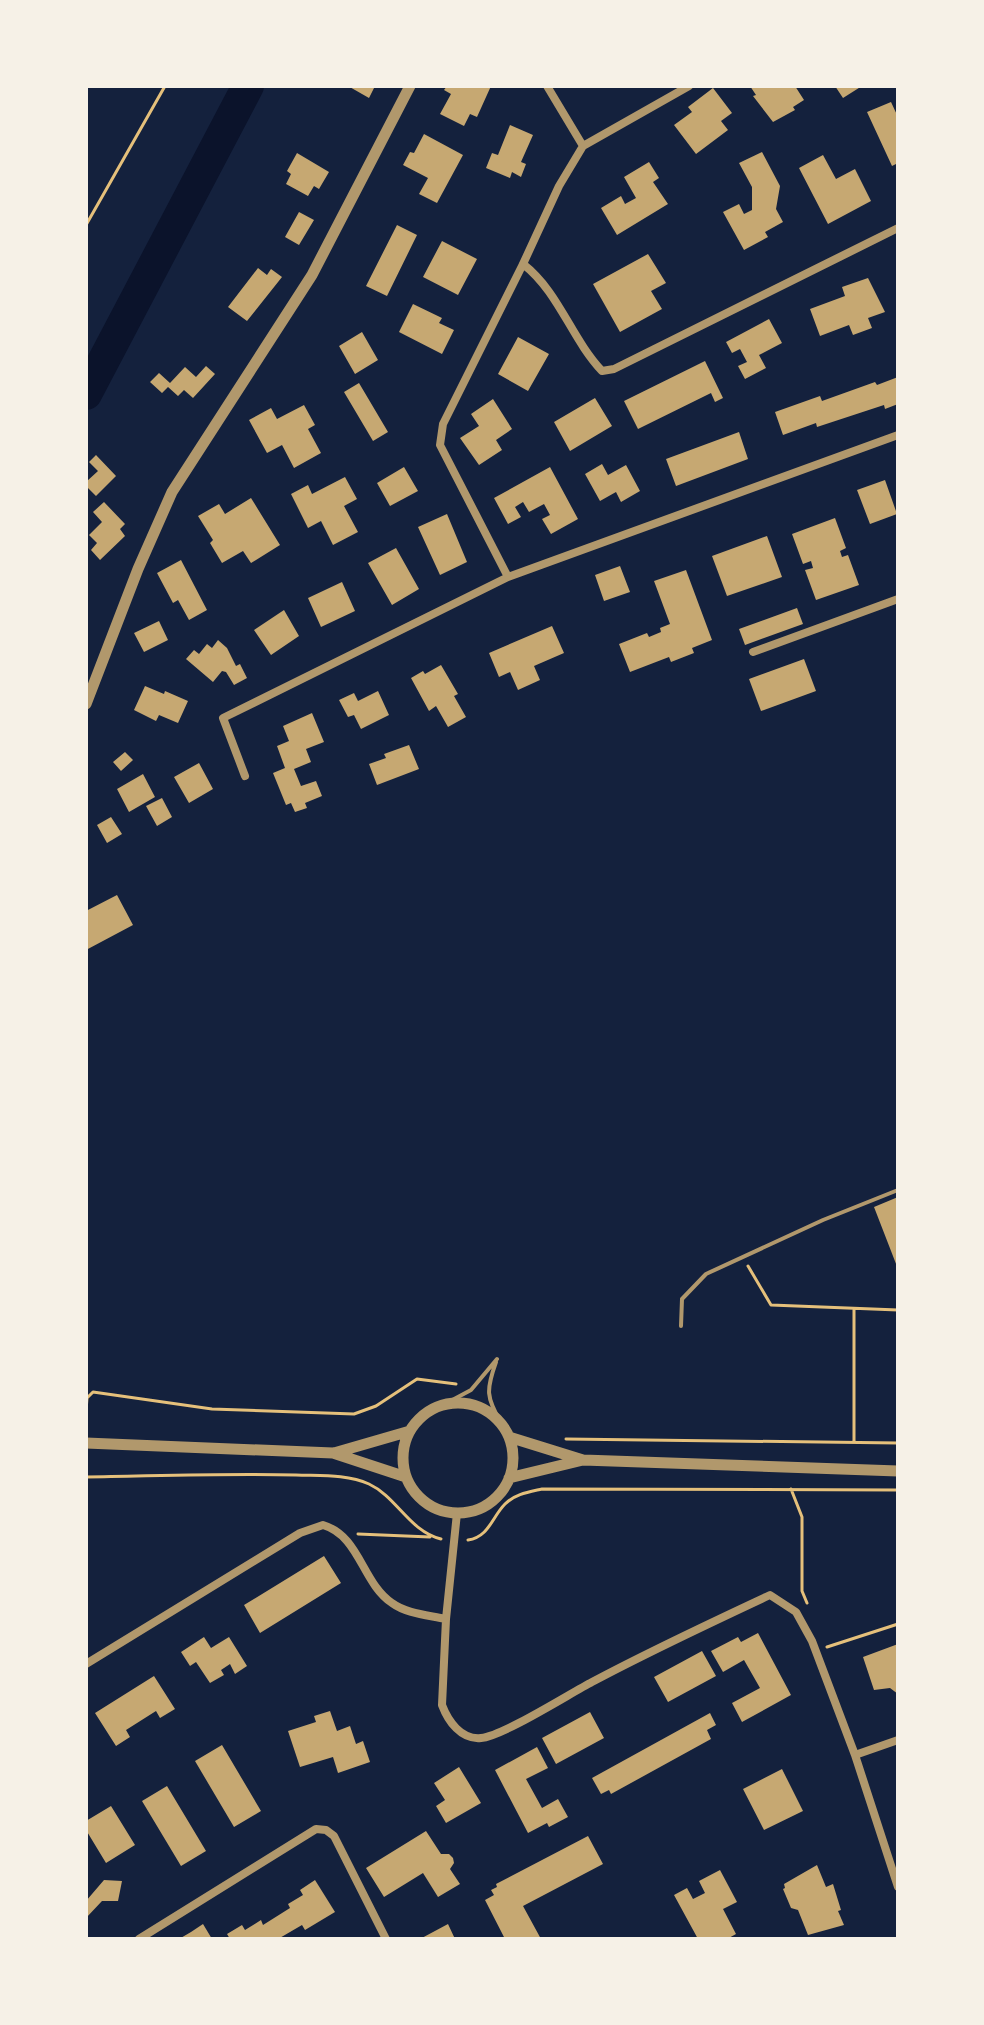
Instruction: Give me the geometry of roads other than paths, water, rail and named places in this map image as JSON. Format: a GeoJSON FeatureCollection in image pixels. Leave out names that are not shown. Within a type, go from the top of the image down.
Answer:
{"type":"FeatureCollection","features":[{"type":"Feature","properties":{"kind":"street"},"geometry":{"type":"LineString","coordinates":[[86,704],[138,569],[172,492],[312,275],[410,86]]}},
{"type":"Feature","properties":{"kind":"street"},"geometry":{"type":"LineString","coordinates":[[547,86],[583,146]]}},
{"type":"Feature","properties":{"kind":"street"},"geometry":{"type":"LineString","coordinates":[[508,577],[440,445],[440,436],[475,355],[523,264],[559,186],[583,146],[689,86]]}},
{"type":"Feature","properties":{"kind":"street"},"geometry":{"type":"LineString","coordinates":[[523,264],[547,288],[602,371],[614,369],[898,228]]}},
{"type":"Feature","properties":{"kind":"street"},"geometry":{"type":"LineString","coordinates":[[245,776],[223,718],[508,577],[896,436],[898,446]]}},
{"type":"Feature","properties":{"kind":"street"},"geometry":{"type":"LineString","coordinates":[[753,652],[898,599]]}},
{"type":"Feature","properties":{"kind":"street"},"geometry":{"type":"LineString","coordinates":[[459,1403],[489,1413],[501,1423],[509,1437],[513,1464],[509,1478],[494,1500],[470,1512],[457,1513],[430,1506],[419,1497],[406,1477],[404,1446],[410,1431],[428,1412],[443,1405],[459,1403]]}},
{"type":"Feature","properties":{"kind":"street"},"geometry":{"type":"LineString","coordinates":[[333,1453],[410,1431]]}},
{"type":"Feature","properties":{"kind":"street"},"geometry":{"type":"LineString","coordinates":[[509,1437],[583,1460],[898,1471]]}},
{"type":"Feature","properties":{"kind":"street"},"geometry":{"type":"LineString","coordinates":[[86,1443],[333,1453],[406,1477]]}},
{"type":"Feature","properties":{"kind":"street"},"geometry":{"type":"LineString","coordinates":[[509,1478],[583,1460]]}},
{"type":"Feature","properties":{"kind":"street"},"geometry":{"type":"LineString","coordinates":[[457,1513],[446,1619],[442,1705],[456,1729],[467,1736],[480,1738],[516,1723],[636,1659],[770,1595],[796,1612],[815,1650],[855,1755],[898,1887]]}},
{"type":"Feature","properties":{"kind":"street"},"geometry":{"type":"LineString","coordinates":[[86,1664],[312,1527],[323,1525],[342,1533],[384,1597],[405,1610],[446,1619]]}},
{"type":"Feature","properties":{"kind":"street"},"geometry":{"type":"LineString","coordinates":[[855,1755],[898,1740]]}},
{"type":"Feature","properties":{"kind":"street"},"geometry":{"type":"LineString","coordinates":[[139,1939],[316,1829],[326,1830],[334,1836],[386,1939]]}},
{"type":"Feature","properties":{"kind":"lane"},"geometry":{"type":"LineString","coordinates":[[681,1326],[682,1299],[706,1274],[823,1220],[898,1190]]}},
{"type":"Feature","properties":{"kind":"lane"},"geometry":{"type":"LineString","coordinates":[[443,1405],[471,1390],[497,1359],[488,1396],[501,1423]]}},
{"type":"Feature","properties":{"kind":"waterway"},"geometry":{"type":"LineString","coordinates":[[86,394],[248,86]]}}]}
